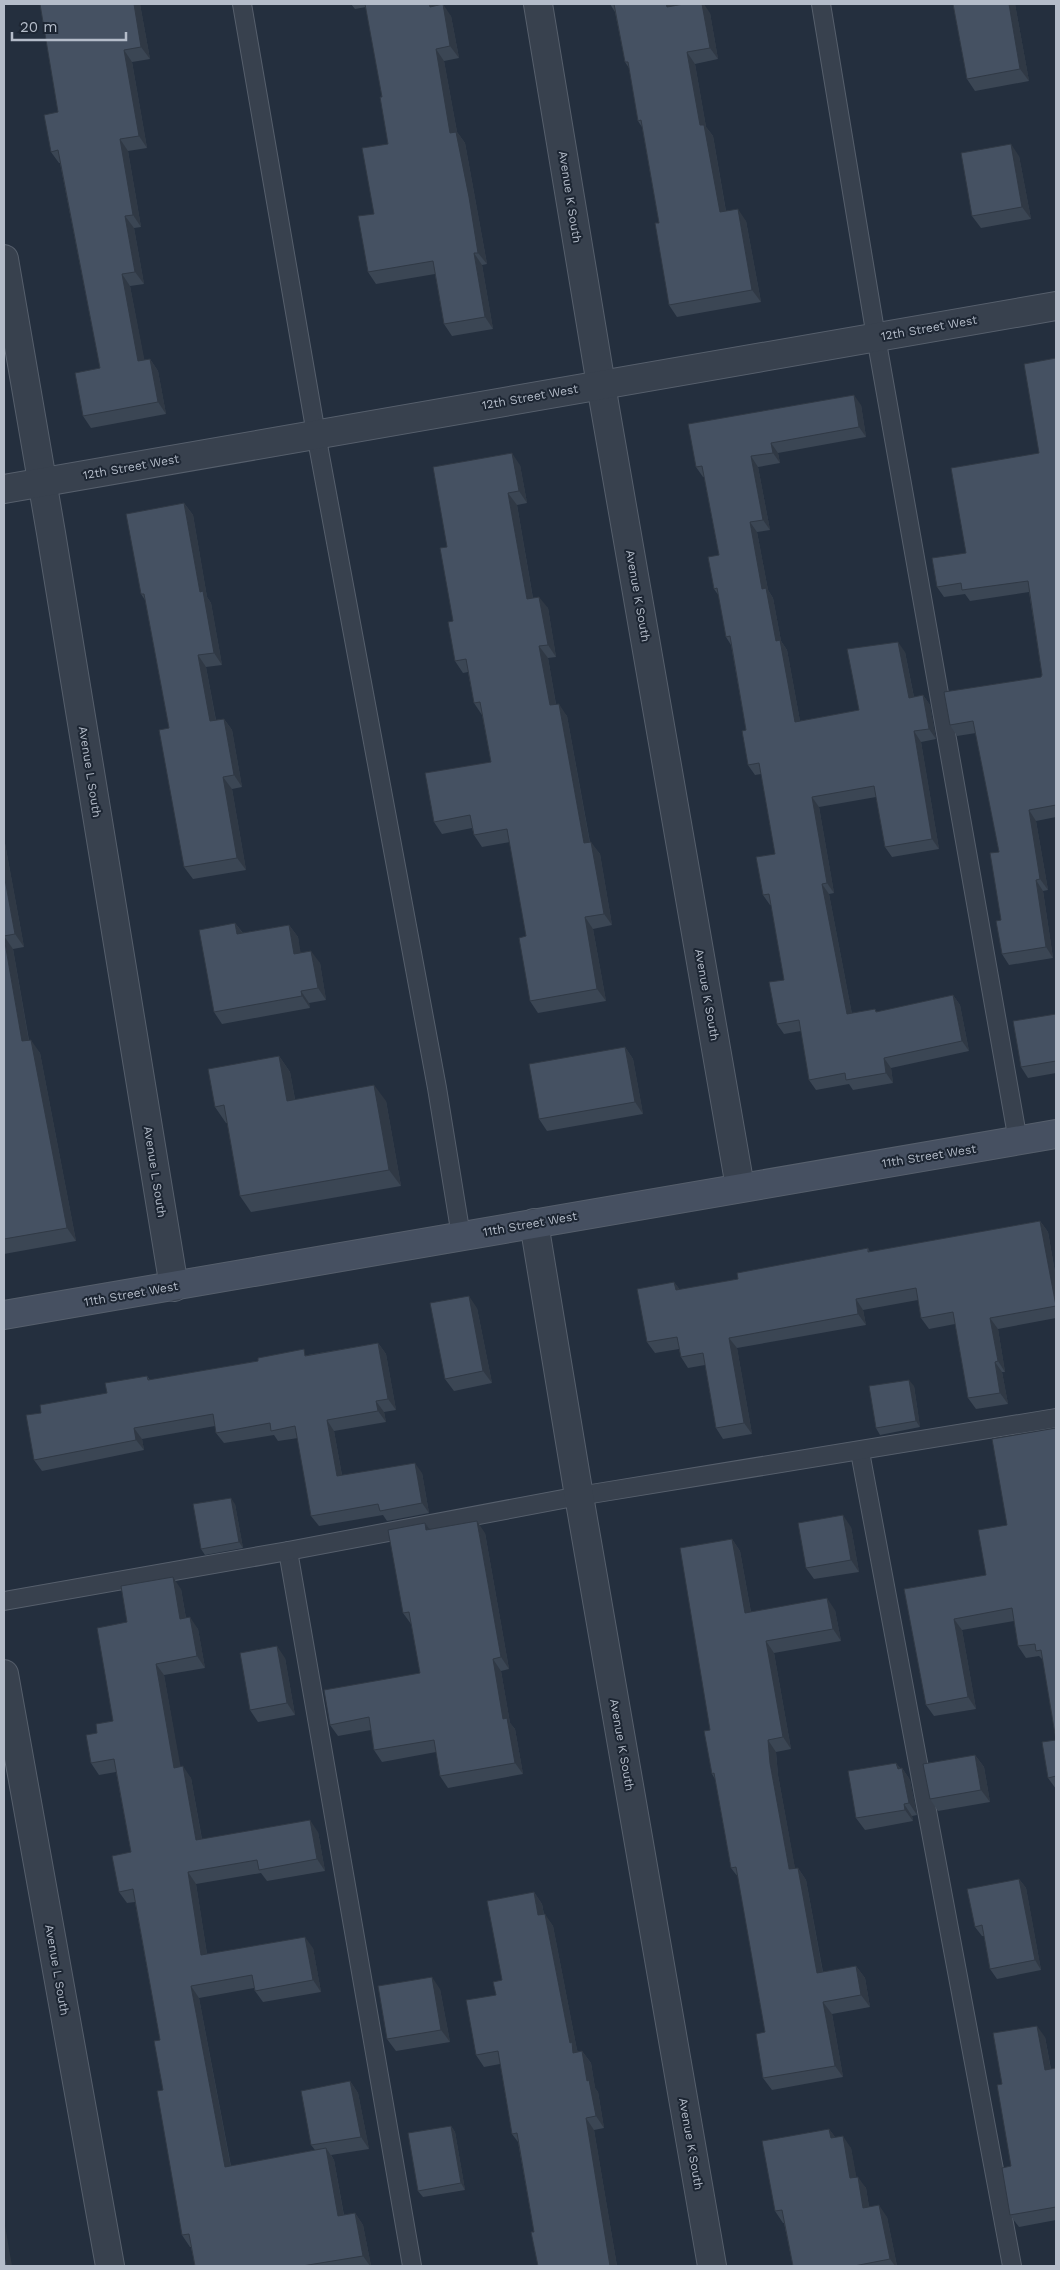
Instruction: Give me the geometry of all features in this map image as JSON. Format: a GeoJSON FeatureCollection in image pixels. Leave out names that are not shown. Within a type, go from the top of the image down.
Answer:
{"type":"FeatureCollection","features":[{"type":"Feature","properties":{"kind":"street","name":"Avenue K South"},"geometry":{"type":"LineString","coordinates":[[538,4],[601,385],[740,1188]]}},
{"type":"Feature","properties":{"kind":"street","name":"Avenue L South"},"geometry":{"type":"LineString","coordinates":[[4,259],[174,1287]]}},
{"type":"Feature","properties":{"kind":"street","name":"12th Street West"},"geometry":{"type":"LineString","coordinates":[[4,489],[1056,306]]}},
{"type":"Feature","properties":{"kind":"street","name":"11th Street West"},"geometry":{"type":"LineString","coordinates":[[4,1315],[1056,1134]]}},
{"type":"Feature","properties":{"kind":"street","name":"Avenue K South"},"geometry":{"type":"LineString","coordinates":[[534,1223],[578,1496],[712,2266]]}},
{"type":"Feature","properties":{"kind":"street","name":"Avenue L South"},"geometry":{"type":"LineString","coordinates":[[4,1674],[110,2266]]}},
{"type":"Feature","properties":{"kind":"lane"},"geometry":{"type":"LineString","coordinates":[[242,4],[316,434],[435,1079],[461,1236]]}},
{"type":"Feature","properties":{"kind":"lane"},"geometry":{"type":"LineString","coordinates":[[820,4],[876,337],[1018,1141]]}},
{"type":"Feature","properties":{"kind":"lane"},"geometry":{"type":"LineString","coordinates":[[4,1601],[288,1551],[578,1496],[860,1452],[1056,1418]]}},
{"type":"Feature","properties":{"kind":"lane"},"geometry":{"type":"LineString","coordinates":[[860,1452],[1012,2266]]}},
{"type":"Feature","properties":{"kind":"lane"},"geometry":{"type":"LineString","coordinates":[[288,1551],[412,2266]]}},
{"type":"Feature","properties":{"kind":"building"},"geometry":{"type":"Polygon","coordinates":[[[40,4],[134,4],[141,47],[124,50],[139,136],[120,139],[133,215],[125,216],[135,272],[122,274],[138,361],[150,359],[158,402],[83,416],[75,373],[100,368],[58,150],[51,152],[44,115],[58,112],[40,4]]]}},
{"type":"Feature","properties":{"kind":"building"},"geometry":{"type":"Polygon","coordinates":[[[365,4],[429,4],[430,7],[443,4],[450,46],[436,49],[450,133],[456,132],[469,197],[478,253],[474,253],[485,317],[444,324],[433,261],[368,272],[358,216],[374,214],[362,148],[388,144],[380,97],[382,97],[365,4]]]}},
{"type":"Feature","properties":{"kind":"building"},"geometry":{"type":"Polygon","coordinates":[[[614,4],[666,4],[667,7],[684,4],[702,4],[710,48],[687,52],[700,125],[704,125],[720,212],[738,209],[752,290],[669,305],[655,223],[659,223],[641,120],[638,121],[628,62],[625,62],[614,4]]]}},
{"type":"Feature","properties":{"kind":"building"},"geometry":{"type":"Polygon","coordinates":[[[953,4],[1009,4],[1020,69],[967,79],[953,4]]]}},
{"type":"Feature","properties":{"kind":"building"},"geometry":{"type":"Polygon","coordinates":[[[1011,144],[1022,207],[972,216],[961,153],[1011,144]]]}},
{"type":"Feature","properties":{"kind":"building"},"geometry":{"type":"Polygon","coordinates":[[[1056,358],[1056,805],[1029,810],[1040,879],[1036,880],[1046,947],[1002,954],[996,921],[1001,920],[990,853],[999,852],[973,721],[950,725],[944,692],[1041,677],[1028,581],[962,590],[961,583],[937,587],[932,558],[966,553],[951,468],[1039,453],[1024,364],[1056,358]]]}},
{"type":"Feature","properties":{"kind":"building"},"geometry":{"type":"Polygon","coordinates":[[[854,395],[859,427],[771,443],[773,453],[751,456],[763,520],[750,522],[762,589],[766,588],[776,641],[780,640],[795,722],[859,710],[847,649],[898,642],[909,698],[923,695],[929,729],[914,731],[932,839],[885,847],[874,786],[812,797],[827,883],[822,884],[847,1014],[875,1009],[876,1012],[953,995],[962,1041],[884,1058],[886,1073],[846,1080],[845,1073],[809,1080],[799,1020],[777,1024],[769,982],[784,980],[769,894],[763,895],[756,857],[775,854],[759,763],[748,765],[742,731],[746,730],[730,636],[726,637],[717,588],[714,589],[708,557],[719,555],[702,466],[696,467],[688,424],[854,395]]]}},
{"type":"Feature","properties":{"kind":"building"},"geometry":{"type":"Polygon","coordinates":[[[512,453],[519,491],[508,493],[527,599],[539,597],[548,645],[539,646],[550,705],[559,704],[584,843],[591,842],[604,914],[585,917],[597,989],[530,1001],[519,938],[526,936],[507,829],[474,835],[470,815],[434,822],[425,773],[491,762],[480,702],[474,703],[466,659],[455,661],[448,622],[453,621],[440,548],[447,547],[433,467],[512,453]]]}},
{"type":"Feature","properties":{"kind":"building"},"geometry":{"type":"Polygon","coordinates":[[[184,503],[200,592],[203,591],[214,653],[198,655],[210,721],[224,719],[234,775],[223,777],[237,858],[184,867],[159,730],[169,728],[144,594],[141,594],[126,514],[184,503]]]}},
{"type":"Feature","properties":{"kind":"building"},"geometry":{"type":"Polygon","coordinates":[[[4,874],[15,934],[4,936],[4,874]]]}},
{"type":"Feature","properties":{"kind":"building"},"geometry":{"type":"Polygon","coordinates":[[[235,923],[237,934],[289,925],[294,954],[311,951],[318,988],[301,991],[302,996],[214,1012],[199,930],[235,923]]]}},
{"type":"Feature","properties":{"kind":"building"},"geometry":{"type":"Polygon","coordinates":[[[4,937],[22,1041],[31,1040],[67,1228],[4,1239],[4,937]]]}},
{"type":"Feature","properties":{"kind":"building"},"geometry":{"type":"Polygon","coordinates":[[[1056,1014],[1056,1061],[1021,1067],[1013,1021],[1056,1014]]]}},
{"type":"Feature","properties":{"kind":"building"},"geometry":{"type":"Polygon","coordinates":[[[625,1047],[635,1102],[539,1119],[529,1064],[625,1047]]]}},
{"type":"Feature","properties":{"kind":"building"},"geometry":{"type":"Polygon","coordinates":[[[279,1056],[287,1101],[374,1085],[389,1170],[240,1196],[224,1105],[215,1107],[208,1069],[279,1056]]]}},
{"type":"Feature","properties":{"kind":"building"},"geometry":{"type":"Polygon","coordinates":[[[1040,1221],[1056,1306],[990,1318],[998,1361],[995,1362],[1000,1393],[968,1398],[953,1312],[921,1318],[916,1288],[856,1299],[858,1314],[729,1338],[744,1423],[716,1428],[703,1353],[681,1357],[677,1337],[647,1342],[637,1289],[674,1282],[676,1290],[738,1279],[737,1273],[868,1248],[868,1252],[1040,1221]]]}},
{"type":"Feature","properties":{"kind":"building"},"geometry":{"type":"Polygon","coordinates":[[[469,1296],[483,1371],[445,1379],[430,1303],[469,1296]]]}},
{"type":"Feature","properties":{"kind":"building"},"geometry":{"type":"Polygon","coordinates":[[[378,1343],[388,1399],[376,1401],[378,1411],[327,1420],[337,1476],[415,1463],[422,1503],[380,1511],[378,1504],[311,1516],[295,1426],[271,1431],[270,1423],[216,1433],[213,1414],[134,1428],[136,1440],[34,1460],[26,1415],[41,1413],[40,1405],[107,1393],[105,1383],[147,1376],[148,1380],[258,1361],[258,1358],[304,1349],[305,1356],[378,1343]]]}},
{"type":"Feature","properties":{"kind":"building"},"geometry":{"type":"Polygon","coordinates":[[[909,1380],[916,1421],[876,1428],[869,1386],[909,1380]]]}},
{"type":"Feature","properties":{"kind":"building"},"geometry":{"type":"Polygon","coordinates":[[[1056,1428],[1056,1740],[1041,1650],[1036,1651],[1035,1644],[1018,1646],[1012,1608],[954,1619],[968,1697],[926,1705],[904,1589],[986,1575],[978,1530],[1007,1525],[992,1439],[1056,1428]]]}},
{"type":"Feature","properties":{"kind":"building"},"geometry":{"type":"Polygon","coordinates":[[[231,1498],[239,1542],[201,1549],[193,1504],[231,1498]]]}},
{"type":"Feature","properties":{"kind":"building"},"geometry":{"type":"Polygon","coordinates":[[[843,1515],[851,1560],[806,1568],[798,1523],[843,1515]]]}},
{"type":"Feature","properties":{"kind":"building"},"geometry":{"type":"Polygon","coordinates":[[[477,1521],[501,1657],[493,1659],[503,1719],[507,1718],[515,1763],[440,1776],[434,1740],[374,1750],[369,1717],[330,1725],[324,1690],[420,1673],[409,1612],[403,1613],[388,1530],[425,1523],[426,1530],[477,1521]]]}},
{"type":"Feature","properties":{"kind":"building"},"geometry":{"type":"Polygon","coordinates":[[[732,1539],[745,1613],[827,1598],[833,1629],[766,1641],[783,1737],[768,1740],[770,1763],[789,1869],[798,1868],[817,1973],[856,1966],[861,1995],[823,2002],[835,2066],[763,2078],[756,2034],[765,2032],[736,1867],[731,1868],[714,1773],[712,1774],[704,1731],[710,1730],[680,1548],[732,1539]]]}},
{"type":"Feature","properties":{"kind":"building"},"geometry":{"type":"Polygon","coordinates":[[[173,1577],[180,1619],[190,1617],[197,1656],[156,1664],[174,1768],[183,1766],[196,1840],[310,1820],[317,1859],[259,1870],[257,1860],[188,1872],[201,1955],[305,1937],[313,1980],[255,1991],[252,1975],[191,1986],[225,2167],[326,2148],[338,2216],[355,2213],[363,2256],[302,2266],[195,2266],[189,2234],[182,2235],[157,2091],[163,2090],[154,2041],[160,2040],[133,1889],[119,1892],[112,1856],[131,1852],[114,1759],[91,1763],[86,1735],[97,1733],[96,1724],[113,1721],[97,1628],[127,1622],[121,1586],[173,1577]]]}},
{"type":"Feature","properties":{"kind":"building"},"geometry":{"type":"Polygon","coordinates":[[[277,1646],[287,1703],[250,1710],[240,1653],[277,1646]]]}},
{"type":"Feature","properties":{"kind":"building"},"geometry":{"type":"Polygon","coordinates":[[[1056,1740],[1056,1776],[1048,1778],[1042,1742],[1056,1740]]]}},
{"type":"Feature","properties":{"kind":"building"},"geometry":{"type":"Polygon","coordinates":[[[975,1755],[981,1790],[930,1799],[923,1764],[975,1755]]]}},
{"type":"Feature","properties":{"kind":"building"},"geometry":{"type":"Polygon","coordinates":[[[896,1763],[898,1769],[902,1768],[909,1803],[904,1804],[905,1810],[856,1818],[848,1771],[896,1763]]]}},
{"type":"Feature","properties":{"kind":"building"},"geometry":{"type":"Polygon","coordinates":[[[1019,1879],[1035,1960],[990,1969],[982,1925],[975,1927],[967,1889],[1019,1879]]]}},
{"type":"Feature","properties":{"kind":"building"},"geometry":{"type":"Polygon","coordinates":[[[534,1892],[538,1915],[545,1914],[570,2043],[572,2042],[573,2053],[582,2051],[587,2081],[589,2080],[596,2116],[586,2118],[610,2266],[538,2266],[531,2232],[534,2232],[517,2133],[512,2134],[498,2051],[476,2055],[466,2000],[496,1995],[493,1982],[502,1980],[487,1901],[534,1892]]]}},
{"type":"Feature","properties":{"kind":"building"},"geometry":{"type":"Polygon","coordinates":[[[432,1977],[441,2030],[387,2039],[378,1986],[432,1977]]]}},
{"type":"Feature","properties":{"kind":"building"},"geometry":{"type":"Polygon","coordinates":[[[1037,2026],[1045,2070],[1056,2068],[1056,2207],[1010,2215],[1002,2168],[1011,2166],[997,2085],[1002,2084],[993,2033],[1037,2026]]]}},
{"type":"Feature","properties":{"kind":"building"},"geometry":{"type":"Polygon","coordinates":[[[350,2081],[361,2137],[311,2145],[301,2091],[350,2081]]]}},
{"type":"Feature","properties":{"kind":"building"},"geometry":{"type":"Polygon","coordinates":[[[451,2126],[461,2183],[418,2191],[408,2133],[451,2126]]]}},
{"type":"Feature","properties":{"kind":"building"},"geometry":{"type":"Polygon","coordinates":[[[829,2129],[831,2138],[843,2136],[850,2178],[858,2177],[863,2208],[879,2205],[890,2259],[854,2266],[793,2266],[782,2210],[775,2211],[762,2141],[829,2129]]]}},
{"type":"Feature","properties":{"kind":"building"},"geometry":{"type":"Polygon","coordinates":[[[4,2250],[7,2266],[4,2266],[4,2250]]]}}]}
